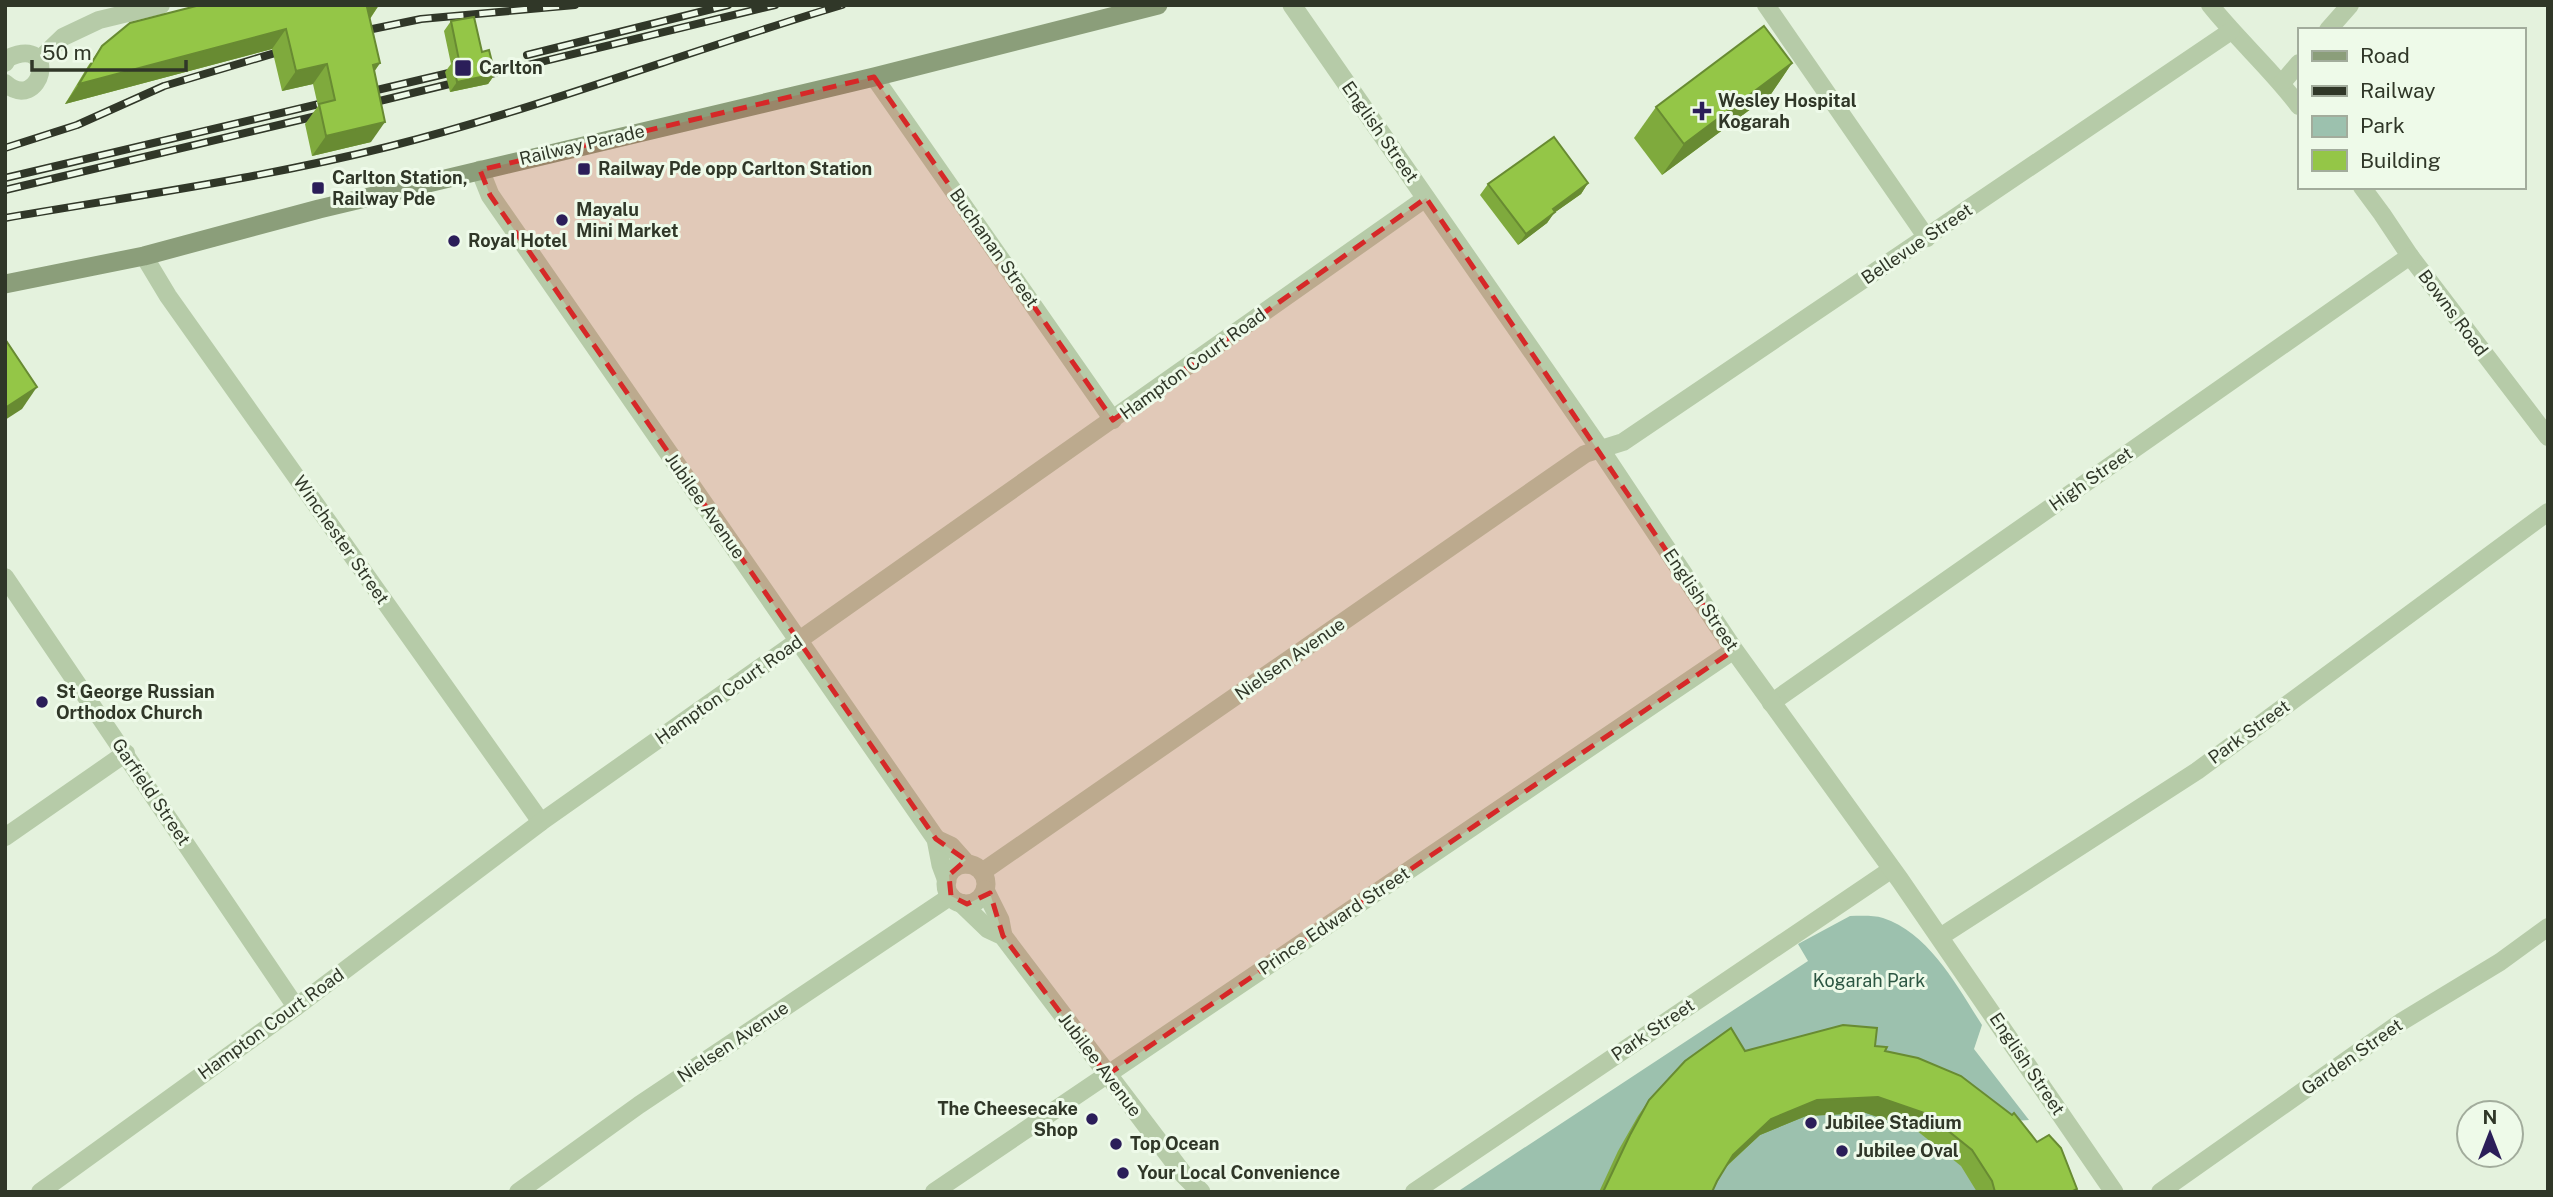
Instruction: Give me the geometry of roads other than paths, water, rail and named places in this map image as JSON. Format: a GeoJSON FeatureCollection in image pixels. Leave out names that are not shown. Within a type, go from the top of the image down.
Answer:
{"type":"FeatureCollection","features":[{"type":"Feature","properties":{"kind":"main road","name":"Railway Parade"},"geometry":{"type":"LineString","coordinates":[[5,284],[144,256],[319,209],[874,77],[1158,5]]}},
{"type":"Feature","properties":{"kind":"street"},"geometry":{"type":"LineString","coordinates":[[39,60],[63,37],[99,20],[161,5]]}},
{"type":"Feature","properties":{"kind":"street","name":"English Street"},"geometry":{"type":"LineString","coordinates":[[1292,5],[1600,449],[1734,650],[1940,937],[2113,1192]]}},
{"type":"Feature","properties":{"kind":"street"},"geometry":{"type":"LineString","coordinates":[[1766,5],[1927,238]]}},
{"type":"Feature","properties":{"kind":"street"},"geometry":{"type":"LineString","coordinates":[[2210,5],[2231,31],[2282,83],[2298,105]]}},
{"type":"Feature","properties":{"kind":"street"},"geometry":{"type":"LineString","coordinates":[[2330,28],[2350,5]]}},
{"type":"Feature","properties":{"kind":"street","name":"Bellevue Street"},"geometry":{"type":"LineString","coordinates":[[1600,449],[1623,442],[2231,31]]}},
{"type":"Feature","properties":{"kind":"street"},"geometry":{"type":"LineString","coordinates":[[6,59],[19,53],[31,54],[39,60],[41,68],[39,81],[30,89],[19,91],[6,85]]}},
{"type":"Feature","properties":{"kind":"street"},"geometry":{"type":"LineString","coordinates":[[2282,83],[2298,64]]}},
{"type":"Feature","properties":{"kind":"street","name":"Buchanan Street"},"geometry":{"type":"LineString","coordinates":[[874,77],[1113,421]]}},
{"type":"Feature","properties":{"kind":"street","name":"Jubilee Avenue"},"geometry":{"type":"LineString","coordinates":[[480,170],[490,195],[936,839],[941,866],[953,893],[988,929],[1003,936]]}},
{"type":"Feature","properties":{"kind":"street","name":"Bowns Road"},"geometry":{"type":"LineString","coordinates":[[2363,189],[2410,256],[2548,437]]}},
{"type":"Feature","properties":{"kind":"street","name":"Hampton Court Road"},"geometry":{"type":"LineString","coordinates":[[40,1192],[296,1007],[541,822],[1426,198]]}},
{"type":"Feature","properties":{"kind":"street","name":"Winchester Street"},"geometry":{"type":"LineString","coordinates":[[144,256],[168,296],[541,822]]}},
{"type":"Feature","properties":{"kind":"street","name":"High Street"},"geometry":{"type":"LineString","coordinates":[[1772,703],[2410,256]]}},
{"type":"Feature","properties":{"kind":"street","name":"Nielsen Avenue"},"geometry":{"type":"LineString","coordinates":[[978,876],[1585,454],[1600,449]]}},
{"type":"Feature","properties":{"kind":"street","name":"Park Street"},"geometry":{"type":"LineString","coordinates":[[1940,937],[2197,771],[2548,512]]}},
{"type":"Feature","properties":{"kind":"street","name":"Garfield Street"},"geometry":{"type":"LineString","coordinates":[[5,577],[296,1007]]}},
{"type":"Feature","properties":{"kind":"street","name":"Prince Edward Street"},"geometry":{"type":"LineString","coordinates":[[934,1192],[1734,650]]}},
{"type":"Feature","properties":{"kind":"street"},"geometry":{"type":"LineString","coordinates":[[5,837],[125,754]]}},
{"type":"Feature","properties":{"kind":"street","name":"Jubilee Avenue"},"geometry":{"type":"LineString","coordinates":[[936,839],[951,846],[978,876],[1000,920],[1003,936],[1107,1076],[1184,1175],[1201,1192]]}},
{"type":"Feature","properties":{"kind":"street","name":"Park Street"},"geometry":{"type":"LineString","coordinates":[[1414,1192],[1892,869]]}},
{"type":"Feature","properties":{"kind":"street"},"geometry":{"type":"LineString","coordinates":[[952,870],[978,876],[973,902],[953,893],[952,870]]}},
{"type":"Feature","properties":{"kind":"street","name":"Nielsen Avenue"},"geometry":{"type":"LineString","coordinates":[[517,1192],[639,1105],[953,893]]}},
{"type":"Feature","properties":{"kind":"street","name":"Garden Street"},"geometry":{"type":"LineString","coordinates":[[2160,1192],[2401,1022],[2500,962],[2548,927]]}},
{"type":"Feature","properties":{"kind":"railway"},"geometry":{"type":"LineString","coordinates":[[353,33],[421,19],[575,5]]}},
{"type":"Feature","properties":{"kind":"railway"},"geometry":{"type":"LineString","coordinates":[[527,55],[728,5]]}},
{"type":"Feature","properties":{"kind":"railway"},"geometry":{"type":"LineString","coordinates":[[363,105],[775,5]]}},
{"type":"Feature","properties":{"kind":"railway"},"geometry":{"type":"LineString","coordinates":[[5,218],[247,177],[391,146],[505,114],[842,5]]}},
{"type":"Feature","properties":{"kind":"railway"},"geometry":{"type":"LineString","coordinates":[[5,148],[77,125],[164,86],[292,48]]}},
{"type":"Feature","properties":{"kind":"railway"},"geometry":{"type":"LineString","coordinates":[[360,94],[449,73]]}},
{"type":"Feature","properties":{"kind":"railway"},"geometry":{"type":"LineString","coordinates":[[5,178],[336,100]]}},
{"type":"Feature","properties":{"kind":"railway"},"geometry":{"type":"LineString","coordinates":[[5,190],[329,113]]}},
{"type":"Feature","properties":{"kind":"place","name":"Carlton"},"geometry":{"type":"Point","coordinates":[463,68]}},
{"type":"Feature","properties":{"kind":"place","name":"Wesley Hospital Kogarah"},"geometry":{"type":"Point","coordinates":[1702,111]}},
{"type":"Feature","properties":{"kind":"place","name":"Railway Pde opp Carlton Station"},"geometry":{"type":"Point","coordinates":[584,169]}},
{"type":"Feature","properties":{"kind":"place","name":"Carlton Station, Railway Pde"},"geometry":{"type":"Point","coordinates":[318,188]}},
{"type":"Feature","properties":{"kind":"place","name":"Mayalu Mini Market"},"geometry":{"type":"Point","coordinates":[562,220]}},
{"type":"Feature","properties":{"kind":"place","name":"Royal Hotel"},"geometry":{"type":"Point","coordinates":[454,241]}},
{"type":"Feature","properties":{"kind":"place","name":"St George Russian Orthodox Church"},"geometry":{"type":"Point","coordinates":[42,702]}},
{"type":"Feature","properties":{"kind":"place","name":"The Cheesecake Shop"},"geometry":{"type":"Point","coordinates":[1092,1119]}},
{"type":"Feature","properties":{"kind":"place","name":"Jubilee Stadium"},"geometry":{"type":"Point","coordinates":[1811,1123]}},
{"type":"Feature","properties":{"kind":"place","name":"Top Ocean"},"geometry":{"type":"Point","coordinates":[1116,1144]}},
{"type":"Feature","properties":{"kind":"place","name":"Jubilee Oval"},"geometry":{"type":"Point","coordinates":[1842,1151]}},
{"type":"Feature","properties":{"kind":"place","name":"Your Local Convenience"},"geometry":{"type":"Point","coordinates":[1123,1173]}},
{"type":"Feature","properties":{"kind":"park label","name":"Kogarah Park"},"geometry":{"type":"Point","coordinates":[1869,981]}}]}
